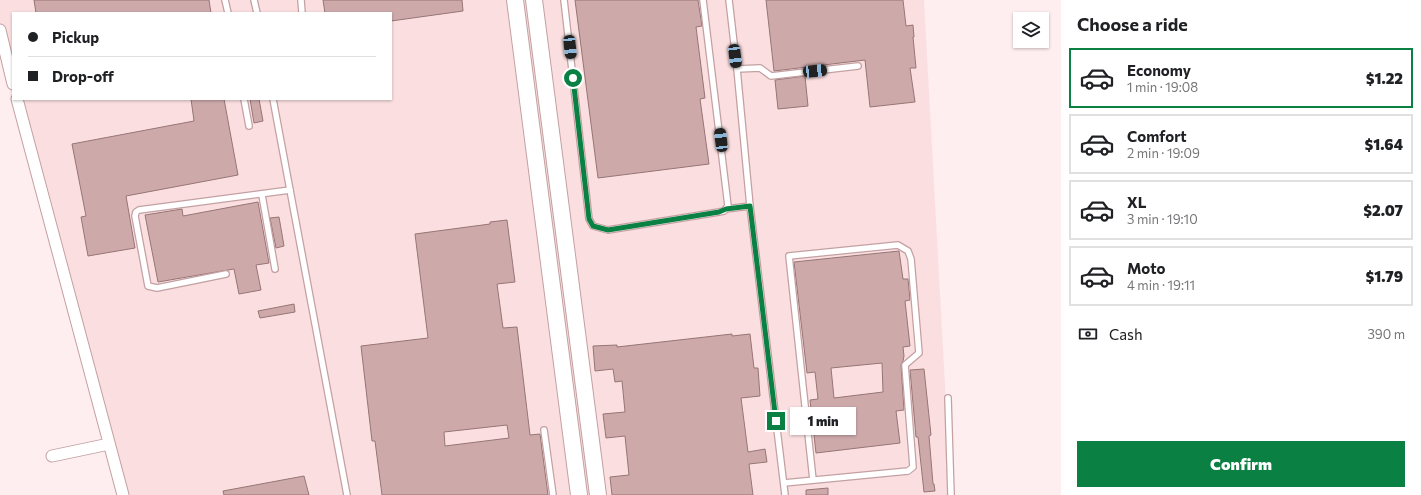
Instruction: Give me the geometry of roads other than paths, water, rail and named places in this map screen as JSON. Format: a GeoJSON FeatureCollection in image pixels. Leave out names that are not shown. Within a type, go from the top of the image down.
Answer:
{"type":"FeatureCollection","features":[{"type":"Feature","properties":{"kind":"street"},"geometry":{"type":"LineString","coordinates":[[515,0],[579,495]]}},
{"type":"Feature","properties":{"kind":"street"},"geometry":{"type":"LineString","coordinates":[[534,0],[574,299],[598,495]]}},
{"type":"Feature","properties":{"kind":"street"},"geometry":{"type":"LineString","coordinates":[[0,30],[12,80]]}},
{"type":"Feature","properties":{"kind":"street"},"geometry":{"type":"LineString","coordinates":[[17,100],[123,495]]}},
{"type":"Feature","properties":{"kind":"street"},"geometry":{"type":"LineString","coordinates":[[554,302],[574,299]]}},
{"type":"Feature","properties":{"kind":"street"},"geometry":{"type":"LineString","coordinates":[[52,456],[109,444]]}},
{"type":"Feature","properties":{"kind":"lane"},"geometry":{"type":"LineString","coordinates":[[225,0],[228,12]]}},
{"type":"Feature","properties":{"kind":"lane"},"geometry":{"type":"LineString","coordinates":[[254,0],[257,12]]}},
{"type":"Feature","properties":{"kind":"lane"},"geometry":{"type":"LineString","coordinates":[[301,0],[302,12]]}},
{"type":"Feature","properties":{"kind":"lane"},"geometry":{"type":"LineString","coordinates":[[564,0],[589,219],[593,226],[608,230],[750,206]]}},
{"type":"Feature","properties":{"kind":"lane"},"geometry":{"type":"LineString","coordinates":[[704,0],[728,202],[726,209]]}},
{"type":"Feature","properties":{"kind":"lane"},"geometry":{"type":"LineString","coordinates":[[729,0],[750,206],[785,495]]}},
{"type":"Feature","properties":{"kind":"lane"},"geometry":{"type":"LineString","coordinates":[[737,70],[760,68],[771,76],[858,66]]}},
{"type":"Feature","properties":{"kind":"lane"},"geometry":{"type":"LineString","coordinates":[[244,100],[249,126]]}},
{"type":"Feature","properties":{"kind":"lane"},"geometry":{"type":"LineString","coordinates":[[273,100],[347,495]]}},
{"type":"Feature","properties":{"kind":"lane"},"geometry":{"type":"LineString","coordinates":[[226,274],[157,288],[148,286],[135,216],[136,212],[139,210],[290,190]]}},
{"type":"Feature","properties":{"kind":"lane"},"geometry":{"type":"LineString","coordinates":[[262,194],[275,269]]}},
{"type":"Feature","properties":{"kind":"lane"},"geometry":{"type":"LineString","coordinates":[[784,483],[908,471],[913,466],[905,365],[919,353],[911,259],[908,251],[898,245],[789,256],[813,480]]}},
{"type":"Feature","properties":{"kind":"lane"},"geometry":{"type":"LineString","coordinates":[[948,398],[951,495]]}},
{"type":"Feature","properties":{"kind":"lane"},"geometry":{"type":"LineString","coordinates":[[544,430],[553,495]]}}]}
